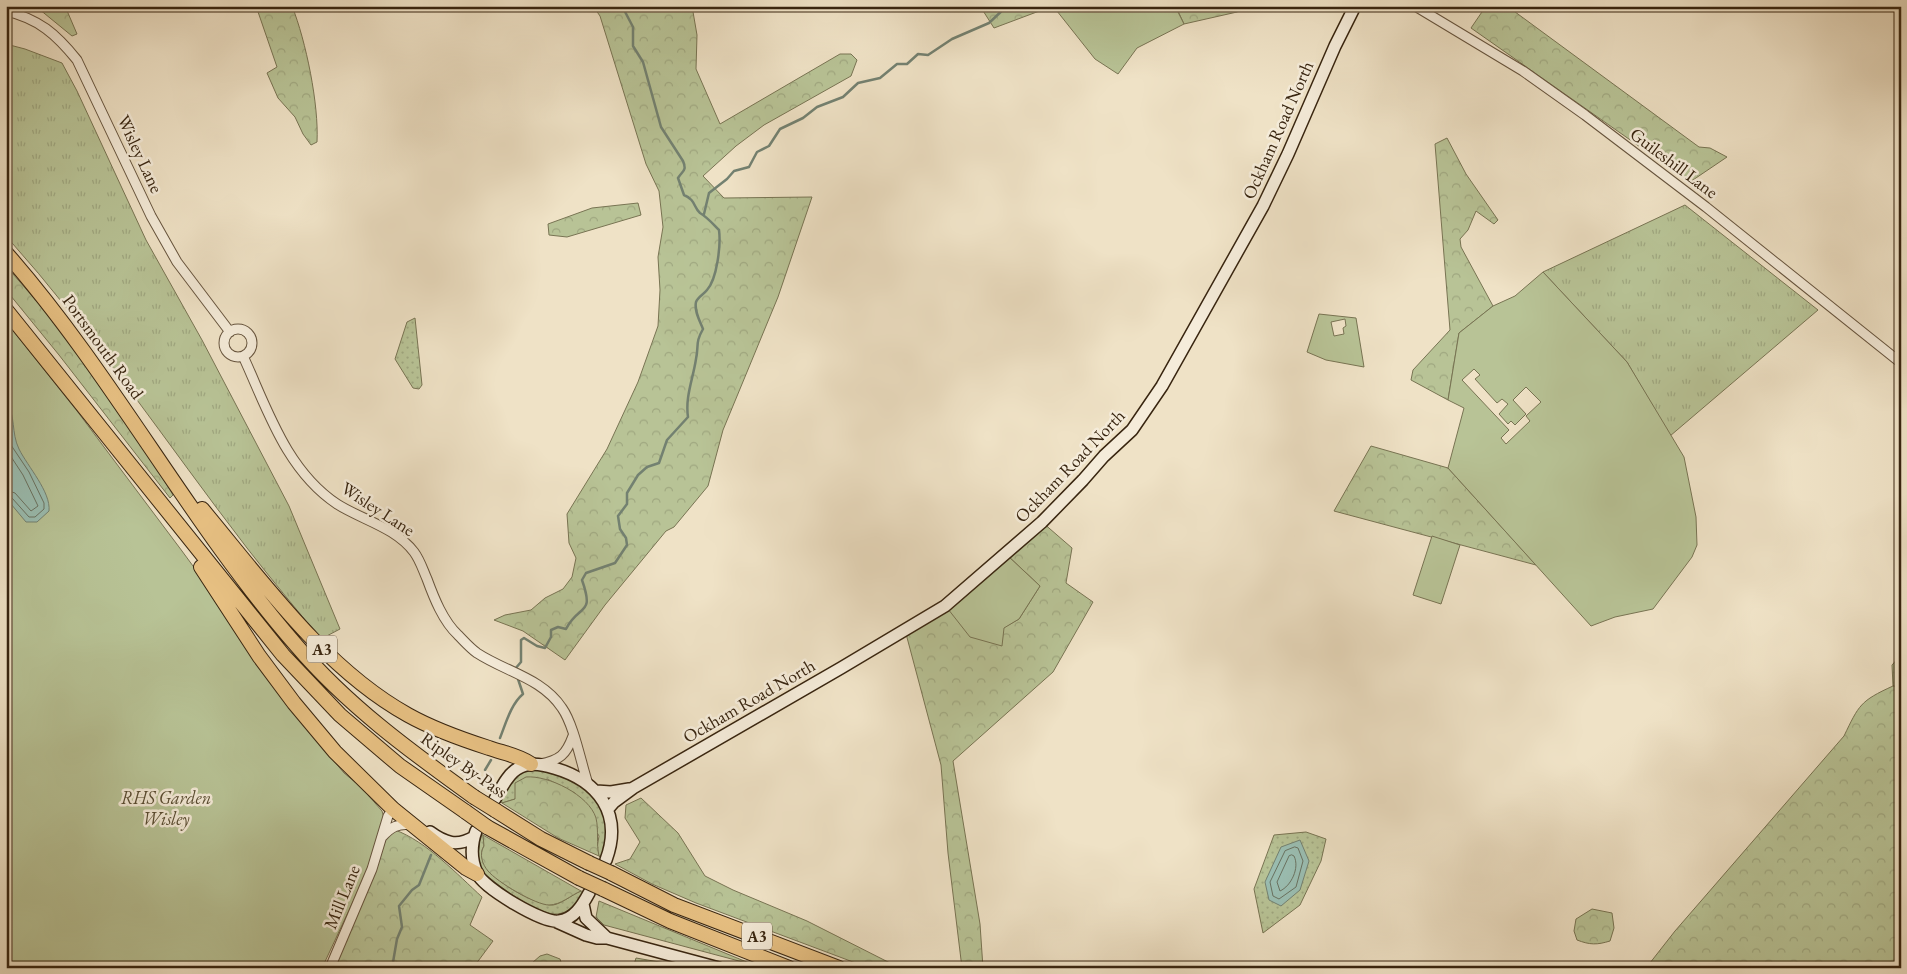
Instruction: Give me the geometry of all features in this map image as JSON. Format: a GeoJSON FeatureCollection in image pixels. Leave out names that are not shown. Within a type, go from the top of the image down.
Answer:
{"type":"FeatureCollection","features":[{"type":"Feature","properties":{"kind":"highway","name":"Portsmouth Road"},"geometry":{"type":"LineString","coordinates":[[6,253],[49,303],[90,357],[163,466]]}},
{"type":"Feature","properties":{"kind":"highway","name":"A3"},"geometry":{"type":"LineString","coordinates":[[6,310],[283,655],[340,715],[400,766],[466,812],[479,832],[670,921],[789,968]]}},
{"type":"Feature","properties":{"kind":"highway","name":"A3"},"geometry":{"type":"LineString","coordinates":[[163,466],[196,501],[325,653],[362,685],[426,724],[535,764]]}},
{"type":"Feature","properties":{"kind":"highway","name":"Ripley By-Pass"},"geometry":{"type":"LineString","coordinates":[[163,466],[218,546],[296,645],[350,701],[413,753],[474,797],[495,805],[541,839],[589,863],[609,867],[674,905],[839,968]]}},
{"type":"Feature","properties":{"kind":"highway","name":"A3"},"geometry":{"type":"LineString","coordinates":[[148,488],[259,656],[294,703],[335,752],[393,809],[466,868],[477,874]]}},
{"type":"Feature","properties":{"kind":"main road","name":"Ockham Road North"},"geometry":{"type":"LineString","coordinates":[[608,810],[614,802],[632,788],[945,606],[1042,522],[1104,456],[1132,430],[1162,386],[1263,206],[1355,6]]}},
{"type":"Feature","properties":{"kind":"main road"},"geometry":{"type":"LineString","coordinates":[[495,805],[511,773],[518,768],[535,764],[570,774],[592,788],[608,810],[612,836],[609,867]]}},
{"type":"Feature","properties":{"kind":"main road","name":"Ockham Road North"},"geometry":{"type":"LineString","coordinates":[[592,788],[611,792],[632,788]]}},
{"type":"Feature","properties":{"kind":"main road"},"geometry":{"type":"LineString","coordinates":[[393,809],[402,808],[446,842],[463,843],[479,832]]}},
{"type":"Feature","properties":{"kind":"main road"},"geometry":{"type":"LineString","coordinates":[[479,832],[472,853],[477,874],[485,883],[508,900],[549,921],[557,922],[598,938],[607,938],[719,968]]}},
{"type":"Feature","properties":{"kind":"main road"},"geometry":{"type":"LineString","coordinates":[[557,922],[570,917],[586,898],[586,918],[607,938]]}},
{"type":"Feature","properties":{"kind":"street","name":"Guileshill Lane"},"geometry":{"type":"LineString","coordinates":[[1415,6],[1523,71],[1585,115],[1713,213],[1901,363]]}},
{"type":"Feature","properties":{"kind":"street","name":"Wisley Lane"},"geometry":{"type":"LineString","coordinates":[[6,11],[26,17],[49,29],[64,43],[77,60],[151,216],[177,262],[230,332]]}},
{"type":"Feature","properties":{"kind":"street"},"geometry":{"type":"LineString","coordinates":[[240,329],[250,336],[251,347],[243,356],[234,356],[225,347],[225,339],[230,332],[240,329]]}},
{"type":"Feature","properties":{"kind":"street","name":"Wisley Lane"},"geometry":{"type":"LineString","coordinates":[[243,356],[272,423],[298,466],[308,478],[337,504],[393,533],[406,543],[417,557],[442,614],[455,633],[477,653],[532,681],[548,693],[562,708],[568,719],[592,788]]}},
{"type":"Feature","properties":{"kind":"street"},"geometry":{"type":"LineString","coordinates":[[535,764],[554,761],[563,755],[573,736]]}},
{"type":"Feature","properties":{"kind":"street","name":"Mill Lane"},"geometry":{"type":"LineString","coordinates":[[330,968],[372,869],[388,816],[393,809]]}},
{"type":"Feature","properties":{"kind":"street"},"geometry":{"type":"LineString","coordinates":[[381,837],[395,825],[403,823],[412,825]]}},
{"type":"Feature","properties":{"kind":"green space"},"geometry":{"type":"Polygon","coordinates":[[[27,6],[65,6],[77,34],[72,36],[39,9],[27,6]]]}},
{"type":"Feature","properties":{"kind":"green space"},"geometry":{"type":"Polygon","coordinates":[[[256,6],[292,6],[302,37],[314,92],[317,142],[311,145],[295,117],[278,98],[267,73],[277,67],[256,6]]]}},
{"type":"Feature","properties":{"kind":"green space"},"geometry":{"type":"Polygon","coordinates":[[[593,6],[692,6],[697,35],[696,69],[720,124],[840,54],[851,54],[857,60],[851,76],[764,125],[736,146],[703,176],[724,198],[812,197],[778,297],[723,430],[708,486],[674,527],[666,531],[605,605],[565,660],[523,631],[494,620],[505,615],[531,610],[545,598],[563,589],[572,577],[576,558],[569,543],[567,514],[607,449],[638,382],[658,326],[660,290],[658,257],[663,227],[659,191],[646,164],[600,16],[593,6]]]}},
{"type":"Feature","properties":{"kind":"green space"},"geometry":{"type":"Polygon","coordinates":[[[980,6],[1050,6],[1050,7],[994,28],[980,6]]]}},
{"type":"Feature","properties":{"kind":"green space"},"geometry":{"type":"Polygon","coordinates":[[[1053,6],[1175,6],[1184,24],[1137,48],[1118,74],[1095,59],[1053,6]]]}},
{"type":"Feature","properties":{"kind":"green space"},"geometry":{"type":"Polygon","coordinates":[[[1182,6],[1249,6],[1237,12],[1184,24],[1177,9],[1182,6]]]}},
{"type":"Feature","properties":{"kind":"green space"},"geometry":{"type":"Polygon","coordinates":[[[1486,6],[1507,6],[1699,147],[1710,148],[1727,157],[1690,182],[1471,28],[1486,6]]]}},
{"type":"Feature","properties":{"kind":"green space"},"geometry":{"type":"Polygon","coordinates":[[[6,44],[62,63],[77,91],[146,240],[202,340],[289,506],[340,629],[321,639],[274,583],[217,509],[70,311],[6,236],[6,44]]]}},
{"type":"Feature","properties":{"kind":"green space"},"geometry":{"type":"Polygon","coordinates":[[[1447,138],[1466,174],[1498,220],[1494,224],[1476,211],[1468,230],[1460,239],[1461,247],[1493,306],[1459,333],[1448,400],[1411,380],[1413,370],[1450,330],[1435,144],[1447,138]]]}},
{"type":"Feature","properties":{"kind":"green space"},"geometry":{"type":"Polygon","coordinates":[[[638,203],[641,215],[567,237],[549,235],[548,224],[592,208],[638,203]]]}},
{"type":"Feature","properties":{"kind":"green space"},"geometry":{"type":"Polygon","coordinates":[[[1685,205],[1818,310],[1670,436],[1627,362],[1543,272],[1685,205]]]}},
{"type":"Feature","properties":{"kind":"green space"},"geometry":{"type":"Polygon","coordinates":[[[6,266],[73,343],[136,434],[173,495],[170,498],[6,290],[6,266]]]}},
{"type":"Feature","properties":{"kind":"green space"},"geometry":{"type":"Polygon","coordinates":[[[1543,272],[1627,362],[1684,457],[1696,517],[1697,545],[1692,557],[1653,609],[1615,617],[1591,626],[1448,468],[1464,408],[1448,400],[1459,333],[1493,306],[1515,296],[1543,272]],[[1474,369],[1462,380],[1509,430],[1501,438],[1506,444],[1530,421],[1526,416],[1541,402],[1526,387],[1513,400],[1526,414],[1515,425],[1511,421],[1508,424],[1499,414],[1508,404],[1502,399],[1497,403],[1475,379],[1480,375],[1474,369]]]}},
{"type":"Feature","properties":{"kind":"green space"},"geometry":{"type":"Polygon","coordinates":[[[1319,314],[1356,318],[1364,367],[1326,360],[1307,352],[1319,314]],[[1345,319],[1331,322],[1334,336],[1344,334],[1343,328],[1346,326],[1345,319]]]}},
{"type":"Feature","properties":{"kind":"green space"},"geometry":{"type":"Polygon","coordinates":[[[415,318],[422,385],[419,389],[413,388],[395,359],[407,322],[415,318]]]}},
{"type":"Feature","properties":{"kind":"green space","name":"RHS Garden Wisley"},"geometry":{"type":"Polygon","coordinates":[[[6,322],[77,411],[215,596],[286,704],[344,773],[361,787],[382,811],[384,818],[365,876],[322,968],[6,968],[6,322]]]}},
{"type":"Feature","properties":{"kind":"green space"},"geometry":{"type":"Polygon","coordinates":[[[1371,446],[1448,468],[1536,565],[1334,511],[1371,446]]]}},
{"type":"Feature","properties":{"kind":"green space"},"geometry":{"type":"Polygon","coordinates":[[[1042,522],[1072,548],[1066,583],[1093,602],[1053,672],[953,761],[980,924],[983,968],[962,968],[948,853],[941,765],[905,630],[945,606],[1003,628],[1019,619],[1040,586],[1006,554],[1042,522]]]}},
{"type":"Feature","properties":{"kind":"green space"},"geometry":{"type":"Polygon","coordinates":[[[1432,536],[1460,545],[1441,604],[1413,595],[1432,536]]]}},
{"type":"Feature","properties":{"kind":"green space"},"geometry":{"type":"Polygon","coordinates":[[[1009,557],[1040,586],[1019,619],[1004,628],[1002,646],[970,637],[948,609],[1009,557]]]}},
{"type":"Feature","properties":{"kind":"green space"},"geometry":{"type":"Polygon","coordinates":[[[1901,655],[1901,687],[1893,686],[1892,665],[1901,655]]]}},
{"type":"Feature","properties":{"kind":"green space"},"geometry":{"type":"Polygon","coordinates":[[[1893,686],[1901,687],[1901,968],[1646,968],[1675,931],[1844,736],[1853,717],[1862,705],[1867,700],[1893,686]]]}},
{"type":"Feature","properties":{"kind":"green space"},"geometry":{"type":"Polygon","coordinates":[[[535,768],[559,776],[582,787],[599,803],[607,828],[602,859],[597,848],[599,836],[575,793],[547,779],[515,799],[502,803],[498,800],[516,773],[535,768]]]}},
{"type":"Feature","properties":{"kind":"green space"},"geometry":{"type":"Polygon","coordinates":[[[526,777],[545,779],[556,783],[577,794],[585,802],[596,818],[599,856],[558,838],[502,803],[515,799],[515,783],[526,777]]]}},
{"type":"Feature","properties":{"kind":"green space"},"geometry":{"type":"Polygon","coordinates":[[[641,798],[678,833],[705,876],[733,890],[807,921],[903,968],[869,968],[696,903],[652,884],[615,864],[630,859],[640,842],[625,818],[626,805],[641,798]]]}},
{"type":"Feature","properties":{"kind":"green space"},"geometry":{"type":"Polygon","coordinates":[[[395,830],[407,835],[430,850],[482,897],[470,925],[493,941],[473,968],[332,968],[375,871],[387,836],[395,830]]]}},
{"type":"Feature","properties":{"kind":"green space"},"geometry":{"type":"Polygon","coordinates":[[[1306,832],[1326,839],[1321,861],[1300,905],[1263,933],[1254,889],[1274,835],[1306,832]]]}},
{"type":"Feature","properties":{"kind":"green space"},"geometry":{"type":"Polygon","coordinates":[[[479,833],[483,835],[484,846],[482,855],[485,865],[505,885],[519,893],[532,900],[553,905],[581,891],[585,892],[577,903],[563,913],[550,913],[529,905],[506,891],[481,870],[476,847],[479,833]]]}},
{"type":"Feature","properties":{"kind":"green space"},"geometry":{"type":"Polygon","coordinates":[[[483,835],[581,891],[553,905],[543,904],[517,892],[493,876],[486,868],[481,856],[484,846],[483,835]]]}},
{"type":"Feature","properties":{"kind":"green space"},"geometry":{"type":"Polygon","coordinates":[[[599,901],[754,965],[604,925],[596,917],[599,901]]]}},
{"type":"Feature","properties":{"kind":"green space"},"geometry":{"type":"Polygon","coordinates":[[[1592,909],[1612,913],[1614,928],[1610,941],[1594,944],[1577,940],[1574,931],[1576,919],[1592,909]]]}},
{"type":"Feature","properties":{"kind":"green space"},"geometry":{"type":"Polygon","coordinates":[[[547,954],[560,959],[563,968],[532,968],[532,963],[540,956],[547,954]]]}},
{"type":"Feature","properties":{"kind":"green space"},"geometry":{"type":"Polygon","coordinates":[[[636,958],[677,965],[675,968],[633,968],[636,958]]]}},
{"type":"Feature","properties":{"kind":"water"},"geometry":{"type":"Polygon","coordinates":[[[6,401],[11,412],[19,449],[43,488],[49,504],[49,511],[37,522],[26,522],[6,498],[6,401]]]}},
{"type":"Feature","properties":{"kind":"water"},"geometry":{"type":"Polygon","coordinates":[[[1300,840],[1309,861],[1300,890],[1281,906],[1269,900],[1265,882],[1281,847],[1300,840]]]}},
{"type":"Feature","properties":{"kind":"waterway"},"geometry":{"type":"LineString","coordinates":[[516,671],[515,669],[521,662],[521,640],[524,638],[537,646],[545,648],[551,637],[551,630],[558,627],[566,629],[571,621],[584,609],[587,600],[582,580],[586,573],[615,563],[627,545],[626,538],[620,529],[618,516],[627,504],[627,493],[638,475],[647,467],[659,463],[667,440],[688,417],[688,395],[698,341],[703,329],[697,312],[696,302],[710,285],[718,262],[719,230],[698,211],[691,199],[684,195],[678,178],[685,167],[661,127],[643,62],[633,46],[633,27],[622,6]]}},
{"type":"Feature","properties":{"kind":"waterway"},"geometry":{"type":"LineString","coordinates":[[704,214],[709,193],[734,171],[749,167],[757,152],[769,146],[780,129],[803,118],[817,107],[843,97],[858,83],[880,78],[897,64],[907,64],[918,54],[928,55],[952,39],[989,23],[1007,6]]}},
{"type":"Feature","properties":{"kind":"waterway"},"geometry":{"type":"LineString","coordinates":[[500,738],[512,708],[523,694],[517,676]]}},
{"type":"Feature","properties":{"kind":"waterway"},"geometry":{"type":"LineString","coordinates":[[485,770],[491,760]]}},
{"type":"Feature","properties":{"kind":"waterway"},"geometry":{"type":"LineString","coordinates":[[392,968],[397,939],[402,927],[399,906],[412,890],[419,885],[431,855]]}}]}
